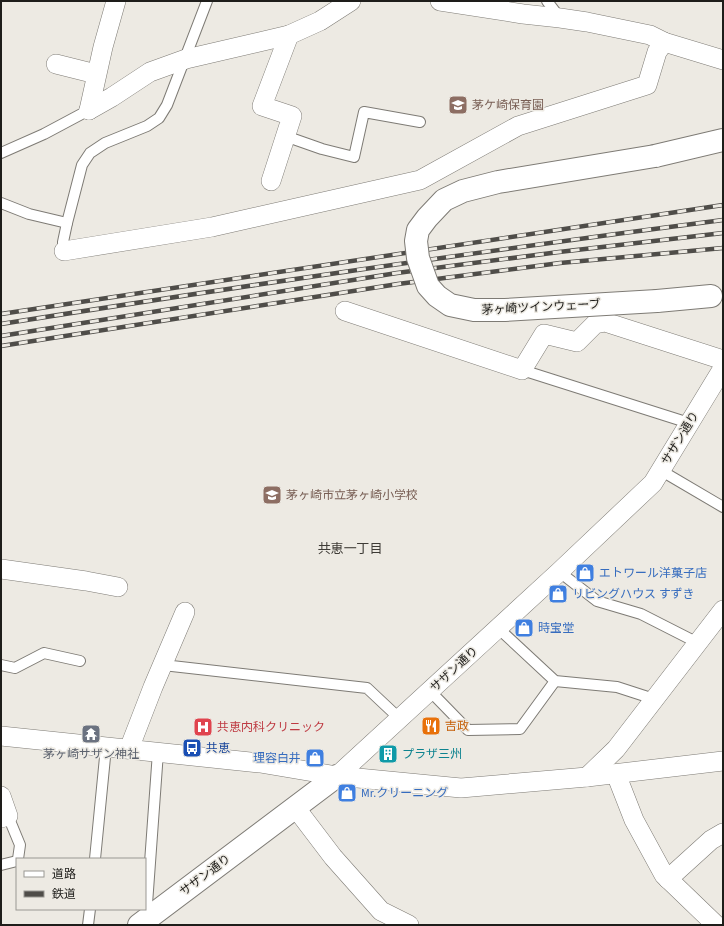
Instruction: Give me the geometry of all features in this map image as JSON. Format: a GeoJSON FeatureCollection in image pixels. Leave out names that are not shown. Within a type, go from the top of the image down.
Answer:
{"type":"FeatureCollection","features":[{"type":"Feature","properties":{"kind":"street"},"geometry":{"type":"LineString","coordinates":[[89,110],[96,74],[116,1]]}},
{"type":"Feature","properties":{"kind":"street"},"geometry":{"type":"LineString","coordinates":[[89,110],[150,72],[186,59],[289,35],[320,21],[351,1]]}},
{"type":"Feature","properties":{"kind":"street"},"geometry":{"type":"LineString","coordinates":[[440,1],[523,14],[560,18],[650,35],[664,42],[723,60]]}},
{"type":"Feature","properties":{"kind":"street"},"geometry":{"type":"LineString","coordinates":[[271,181],[292,116],[262,106],[289,35]]}},
{"type":"Feature","properties":{"kind":"street"},"geometry":{"type":"LineString","coordinates":[[64,251],[212,227],[420,180],[518,126],[647,85],[657,52],[664,42]]}},
{"type":"Feature","properties":{"kind":"street"},"geometry":{"type":"LineString","coordinates":[[56,64],[96,74]]}},
{"type":"Feature","properties":{"kind":"street","name":"茅ヶ崎ツインウェーブ"},"geometry":{"type":"LineString","coordinates":[[719,298],[504,310],[474,310],[450,306],[437,296],[428,286],[418,258],[416,241],[418,230],[426,218],[444,200],[463,191],[498,182],[655,156],[723,140]]}},
{"type":"Feature","properties":{"kind":"street"},"geometry":{"type":"LineString","coordinates":[[345,311],[522,370],[544,334],[577,342],[595,324],[605,322],[723,360]]}},
{"type":"Feature","properties":{"kind":"street","name":"サザン通り"},"geometry":{"type":"LineString","coordinates":[[143,923],[337,776],[498,628],[556,569],[653,483],[723,368]]}},
{"type":"Feature","properties":{"kind":"street"},"geometry":{"type":"LineString","coordinates":[[1,569],[118,587]]}},
{"type":"Feature","properties":{"kind":"street"},"geometry":{"type":"LineString","coordinates":[[129,749],[185,612]]}},
{"type":"Feature","properties":{"kind":"street"},"geometry":{"type":"LineString","coordinates":[[587,777],[616,750],[654,699],[722,614]]}},
{"type":"Feature","properties":{"kind":"street"},"geometry":{"type":"LineString","coordinates":[[1,736],[260,763],[337,776],[462,788],[587,777],[723,761]]}},
{"type":"Feature","properties":{"kind":"street"},"geometry":{"type":"LineString","coordinates":[[616,774],[634,820],[664,875],[716,925]]}},
{"type":"Feature","properties":{"kind":"street"},"geometry":{"type":"LineString","coordinates":[[1,796],[5,817]]}},
{"type":"Feature","properties":{"kind":"street"},"geometry":{"type":"LineString","coordinates":[[295,807],[333,857],[381,911],[409,925]]}},
{"type":"Feature","properties":{"kind":"street"},"geometry":{"type":"LineString","coordinates":[[668,880],[711,840],[723,833]]}},
{"type":"Feature","properties":{"kind":"lane"},"geometry":{"type":"LineString","coordinates":[[64,251],[63,242],[82,165],[90,153],[105,143],[147,126],[159,118],[167,106],[207,1]]}},
{"type":"Feature","properties":{"kind":"lane"},"geometry":{"type":"LineString","coordinates":[[547,1],[560,18]]}},
{"type":"Feature","properties":{"kind":"lane"},"geometry":{"type":"LineString","coordinates":[[1,153],[44,134],[89,110]]}},
{"type":"Feature","properties":{"kind":"lane"},"geometry":{"type":"LineString","coordinates":[[286,136],[322,149],[354,157],[364,112],[420,122]]}},
{"type":"Feature","properties":{"kind":"lane"},"geometry":{"type":"LineString","coordinates":[[1,203],[30,214],[67,223]]}},
{"type":"Feature","properties":{"kind":"lane"},"geometry":{"type":"LineString","coordinates":[[522,370],[689,423]]}},
{"type":"Feature","properties":{"kind":"lane"},"geometry":{"type":"LineString","coordinates":[[660,470],[723,507]]}},
{"type":"Feature","properties":{"kind":"lane"},"geometry":{"type":"LineString","coordinates":[[556,569],[597,601],[641,614],[698,643]]}},
{"type":"Feature","properties":{"kind":"lane"},"geometry":{"type":"LineString","coordinates":[[498,628],[555,681],[618,688],[654,699]]}},
{"type":"Feature","properties":{"kind":"lane"},"geometry":{"type":"LineString","coordinates":[[1,665],[16,668],[44,653],[80,661]]}},
{"type":"Feature","properties":{"kind":"lane"},"geometry":{"type":"LineString","coordinates":[[163,665],[367,688],[400,719]]}},
{"type":"Feature","properties":{"kind":"lane"},"geometry":{"type":"LineString","coordinates":[[430,691],[468,730],[520,729],[555,681]]}},
{"type":"Feature","properties":{"kind":"lane"},"geometry":{"type":"LineString","coordinates":[[95,858],[106,747]]}},
{"type":"Feature","properties":{"kind":"lane"},"geometry":{"type":"LineString","coordinates":[[146,889],[158,752]]}},
{"type":"Feature","properties":{"kind":"lane"},"geometry":{"type":"LineString","coordinates":[[5,817],[20,845],[18,858]]}},
{"type":"Feature","properties":{"kind":"lane"},"geometry":{"type":"LineString","coordinates":[[1,865],[16,861]]}},
{"type":"Feature","properties":{"kind":"lane"},"geometry":{"type":"LineString","coordinates":[[88,925],[90,910]]}},
{"type":"Feature","properties":{"kind":"lane"},"geometry":{"type":"LineString","coordinates":[[143,923],[144,910]]}},
{"type":"Feature","properties":{"kind":"railway"},"geometry":{"type":"LineString","coordinates":[[1,314],[723,205]]}},
{"type":"Feature","properties":{"kind":"railway"},"geometry":{"type":"LineString","coordinates":[[1,324],[362,269],[723,220]]}},
{"type":"Feature","properties":{"kind":"railway"},"geometry":{"type":"LineString","coordinates":[[1,336],[397,273],[723,233]]}},
{"type":"Feature","properties":{"kind":"railway"},"geometry":{"type":"LineString","coordinates":[[1,346],[398,284],[560,263],[723,248]]}},
{"type":"Feature","properties":{"kind":"place","name":"茅ケ崎保育園"},"geometry":{"type":"Point","coordinates":[458,105]}},
{"type":"Feature","properties":{"kind":"place","name":"茅ヶ崎市立茅ヶ崎小学校"},"geometry":{"type":"Point","coordinates":[272,495]}},
{"type":"Feature","properties":{"kind":"place","name":"エトワール洋菓子店"},"geometry":{"type":"Point","coordinates":[585,573]}},
{"type":"Feature","properties":{"kind":"place","name":"リビングハウス すずき"},"geometry":{"type":"Point","coordinates":[558,594]}},
{"type":"Feature","properties":{"kind":"place","name":"時宝堂"},"geometry":{"type":"Point","coordinates":[524,628]}},
{"type":"Feature","properties":{"kind":"place","name":"吉政"},"geometry":{"type":"Point","coordinates":[431,726]}},
{"type":"Feature","properties":{"kind":"place","name":"共恵内科クリニック"},"geometry":{"type":"Point","coordinates":[203,727]}},
{"type":"Feature","properties":{"kind":"place","name":"茅ヶ崎サザン神社"},"geometry":{"type":"Point","coordinates":[91,734]}},
{"type":"Feature","properties":{"kind":"place","name":"共恵"},"geometry":{"type":"Point","coordinates":[192,748]}},
{"type":"Feature","properties":{"kind":"place","name":"プラザ三州"},"geometry":{"type":"Point","coordinates":[388,754]}},
{"type":"Feature","properties":{"kind":"place","name":"理容白井"},"geometry":{"type":"Point","coordinates":[315,758]}},
{"type":"Feature","properties":{"kind":"place","name":"Mr.クリーニング"},"geometry":{"type":"Point","coordinates":[347,793]}},
{"type":"Feature","properties":{"kind":"district","name":"共恵一丁目"},"geometry":{"type":"Point","coordinates":[350,548]}}]}
